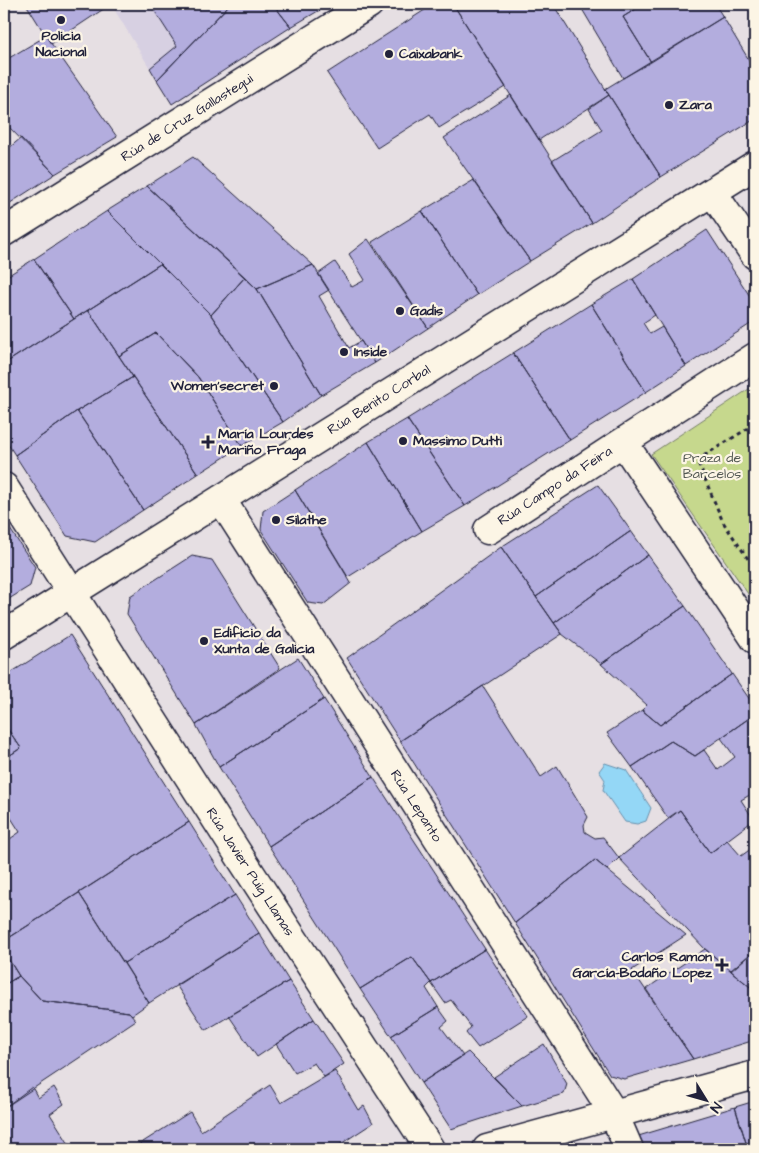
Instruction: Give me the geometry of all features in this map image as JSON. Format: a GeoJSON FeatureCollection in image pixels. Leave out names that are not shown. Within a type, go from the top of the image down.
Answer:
{"type":"FeatureCollection","features":[{"type":"Feature","properties":{"kind":"street","name":"Rúa de Cruz Gallastegui"},"geometry":{"type":"LineString","coordinates":[[4,232],[370,4]]}},
{"type":"Feature","properties":{"kind":"street","name":"Rúa Benito Corbal"},"geometry":{"type":"LineString","coordinates":[[4,635],[755,165]]}},
{"type":"Feature","properties":{"kind":"street"},"geometry":{"type":"LineString","coordinates":[[713,193],[755,254]]}},
{"type":"Feature","properties":{"kind":"street"},"geometry":{"type":"LineString","coordinates":[[755,358],[623,442],[755,639]]}},
{"type":"Feature","properties":{"kind":"street","name":"Rúa Campo da Feira"},"geometry":{"type":"LineString","coordinates":[[488,530],[623,442]]}},
{"type":"Feature","properties":{"kind":"street","name":"Rúa Javier Puig Llamas"},"geometry":{"type":"LineString","coordinates":[[4,487],[242,860],[430,1149]]}},
{"type":"Feature","properties":{"kind":"street","name":"Rúa Lepanto"},"geometry":{"type":"LineString","coordinates":[[221,499],[613,1112],[629,1149]]}},
{"type":"Feature","properties":{"kind":"street"},"geometry":{"type":"LineString","coordinates":[[487,1149],[613,1112],[755,1074]]}},
{"type":"Feature","properties":{"kind":"path"},"geometry":{"type":"LineString","coordinates":[[755,424],[697,460],[723,522],[755,569]]}},
{"type":"Feature","properties":{"kind":"shaded area"},"geometry":{"type":"Polygon","coordinates":[[[111,4],[230,4],[157,80],[111,4]]]}},
{"type":"Feature","properties":{"kind":"green space","name":"Praza de Barcelos"},"geometry":{"type":"Polygon","coordinates":[[[755,385],[755,604],[651,454],[755,385]]]}},
{"type":"Feature","properties":{"kind":"water"},"geometry":{"type":"Polygon","coordinates":[[[605,763],[626,770],[651,808],[646,821],[637,824],[625,822],[603,790],[605,780],[599,771],[605,763]]]}},
{"type":"Feature","properties":{"kind":"building","name":"Policia Nacional"},"geometry":{"type":"Polygon","coordinates":[[[26,4],[111,4],[51,44],[26,4]]]}},
{"type":"Feature","properties":{"kind":"building"},"geometry":{"type":"Polygon","coordinates":[[[150,4],[230,4],[157,80],[150,68],[177,46],[150,4]]]}},
{"type":"Feature","properties":{"kind":"building"},"geometry":{"type":"Polygon","coordinates":[[[230,4],[273,4],[291,27],[172,104],[157,80],[230,4]]]}},
{"type":"Feature","properties":{"kind":"building"},"geometry":{"type":"Polygon","coordinates":[[[273,4],[330,4],[291,27],[273,4]]]}},
{"type":"Feature","properties":{"kind":"building"},"geometry":{"type":"Polygon","coordinates":[[[434,4],[453,4],[506,87],[439,128],[430,114],[377,148],[327,73],[434,4]]]}},
{"type":"Feature","properties":{"kind":"building"},"geometry":{"type":"Polygon","coordinates":[[[453,4],[553,4],[609,95],[539,140],[453,4]]]}},
{"type":"Feature","properties":{"kind":"building"},"geometry":{"type":"Polygon","coordinates":[[[579,4],[644,4],[623,17],[651,62],[623,78],[579,4]]]}},
{"type":"Feature","properties":{"kind":"building"},"geometry":{"type":"Polygon","coordinates":[[[644,4],[715,4],[723,17],[651,62],[623,17],[644,4]]]}},
{"type":"Feature","properties":{"kind":"building"},"geometry":{"type":"Polygon","coordinates":[[[723,17],[755,70],[755,119],[661,177],[605,89],[723,17]]]}},
{"type":"Feature","properties":{"kind":"building"},"geometry":{"type":"Polygon","coordinates":[[[46,36],[117,137],[55,174],[4,122],[4,61],[46,36]]]}},
{"type":"Feature","properties":{"kind":"building"},"geometry":{"type":"Polygon","coordinates":[[[511,95],[592,223],[530,261],[444,138],[511,95]]]}},
{"type":"Feature","properties":{"kind":"building"},"geometry":{"type":"Polygon","coordinates":[[[609,95],[661,177],[592,223],[552,161],[602,130],[589,109],[609,95]]]}},
{"type":"Feature","properties":{"kind":"building"},"geometry":{"type":"Polygon","coordinates":[[[4,122],[9,127],[4,132],[4,122]]]}},
{"type":"Feature","properties":{"kind":"building"},"geometry":{"type":"Polygon","coordinates":[[[21,138],[55,174],[4,207],[4,142],[9,148],[21,138]]]}},
{"type":"Feature","properties":{"kind":"building"},"geometry":{"type":"Polygon","coordinates":[[[193,157],[313,265],[257,289],[147,186],[193,157]]]}},
{"type":"Feature","properties":{"kind":"building"},"geometry":{"type":"Polygon","coordinates":[[[474,180],[530,261],[477,295],[422,211],[474,180]]]}},
{"type":"Feature","properties":{"kind":"building"},"geometry":{"type":"Polygon","coordinates":[[[147,186],[245,277],[211,315],[107,211],[147,186]]]}},
{"type":"Feature","properties":{"kind":"building"},"geometry":{"type":"Polygon","coordinates":[[[107,211],[160,264],[74,319],[34,259],[107,211]]]}},
{"type":"Feature","properties":{"kind":"building"},"geometry":{"type":"Polygon","coordinates":[[[422,211],[477,295],[428,328],[372,242],[422,211]]]}},
{"type":"Feature","properties":{"kind":"building"},"geometry":{"type":"Polygon","coordinates":[[[707,230],[755,304],[755,321],[686,366],[633,279],[707,230]]]}},
{"type":"Feature","properties":{"kind":"building"},"geometry":{"type":"Polygon","coordinates":[[[368,239],[428,328],[375,363],[318,274],[335,262],[352,287],[365,280],[349,254],[368,239]]]}},
{"type":"Feature","properties":{"kind":"building"},"geometry":{"type":"Polygon","coordinates":[[[34,259],[74,319],[4,364],[4,278],[34,259]]]}},
{"type":"Feature","properties":{"kind":"building"},"geometry":{"type":"Polygon","coordinates":[[[160,264],[211,315],[283,422],[242,446],[198,377],[156,333],[119,356],[88,310],[160,264]]]}},
{"type":"Feature","properties":{"kind":"building"},"geometry":{"type":"Polygon","coordinates":[[[313,265],[329,290],[319,296],[349,348],[361,341],[375,363],[321,395],[257,289],[313,265]]]}},
{"type":"Feature","properties":{"kind":"building"},"geometry":{"type":"Polygon","coordinates":[[[245,277],[257,289],[321,395],[283,422],[211,315],[245,277]]]}},
{"type":"Feature","properties":{"kind":"building"},"geometry":{"type":"Polygon","coordinates":[[[633,279],[655,315],[643,323],[650,334],[662,327],[686,366],[646,392],[591,304],[633,279]]]}},
{"type":"Feature","properties":{"kind":"building"},"geometry":{"type":"Polygon","coordinates":[[[591,304],[646,392],[570,440],[513,353],[591,304]]]}},
{"type":"Feature","properties":{"kind":"building"},"geometry":{"type":"Polygon","coordinates":[[[88,310],[133,377],[77,411],[15,455],[4,438],[4,364],[88,310]]]}},
{"type":"Feature","properties":{"kind":"building"},"geometry":{"type":"Polygon","coordinates":[[[156,333],[198,377],[242,446],[198,474],[119,356],[156,333]]]}},
{"type":"Feature","properties":{"kind":"building"},"geometry":{"type":"Polygon","coordinates":[[[513,353],[570,440],[465,506],[407,419],[513,353]]]}},
{"type":"Feature","properties":{"kind":"building"},"geometry":{"type":"Polygon","coordinates":[[[133,377],[198,474],[143,510],[77,411],[133,377]]]}},
{"type":"Feature","properties":{"kind":"building"},"geometry":{"type":"Polygon","coordinates":[[[77,411],[143,510],[95,542],[67,536],[15,455],[77,411]]]}},
{"type":"Feature","properties":{"kind":"building"},"geometry":{"type":"Polygon","coordinates":[[[407,419],[465,506],[422,531],[368,442],[407,419]]]}},
{"type":"Feature","properties":{"kind":"building"},"geometry":{"type":"Polygon","coordinates":[[[368,442],[422,531],[348,577],[295,490],[368,442]]]}},
{"type":"Feature","properties":{"kind":"building"},"geometry":{"type":"Polygon","coordinates":[[[598,485],[631,531],[536,597],[501,547],[598,485]]]}},
{"type":"Feature","properties":{"kind":"building"},"geometry":{"type":"Polygon","coordinates":[[[295,490],[351,583],[323,605],[308,603],[261,530],[263,511],[295,490]]]}},
{"type":"Feature","properties":{"kind":"building"},"geometry":{"type":"Polygon","coordinates":[[[4,520],[35,567],[30,586],[4,602],[4,520]]]}},
{"type":"Feature","properties":{"kind":"building"},"geometry":{"type":"Polygon","coordinates":[[[631,531],[648,555],[554,623],[536,597],[631,531]]]}},
{"type":"Feature","properties":{"kind":"building"},"geometry":{"type":"Polygon","coordinates":[[[501,547],[562,634],[400,741],[347,658],[501,547]]]}},
{"type":"Feature","properties":{"kind":"building"},"geometry":{"type":"Polygon","coordinates":[[[648,555],[685,606],[601,664],[562,634],[554,623],[648,555]]]}},
{"type":"Feature","properties":{"kind":"building","name":"Edificio da Xunta de Galicia"},"geometry":{"type":"Polygon","coordinates":[[[192,556],[212,560],[280,668],[196,725],[127,614],[130,596],[192,556]]]}},
{"type":"Feature","properties":{"kind":"building"},"geometry":{"type":"Polygon","coordinates":[[[685,606],[732,674],[660,725],[642,710],[647,705],[601,664],[685,606]]]}},
{"type":"Feature","properties":{"kind":"building"},"geometry":{"type":"Polygon","coordinates":[[[70,635],[189,822],[4,941],[4,843],[20,832],[4,807],[4,759],[21,748],[4,724],[4,677],[70,635]]]}},
{"type":"Feature","properties":{"kind":"building"},"geometry":{"type":"Polygon","coordinates":[[[298,658],[324,699],[219,767],[196,725],[298,658]]]}},
{"type":"Feature","properties":{"kind":"building"},"geometry":{"type":"Polygon","coordinates":[[[732,674],[755,707],[755,714],[695,756],[671,741],[632,767],[607,733],[642,710],[660,725],[732,674]]]}},
{"type":"Feature","properties":{"kind":"building"},"geometry":{"type":"Polygon","coordinates":[[[483,686],[541,777],[557,766],[588,817],[584,825],[585,832],[595,838],[603,837],[619,858],[607,870],[595,860],[515,923],[400,741],[483,686]]]}},
{"type":"Feature","properties":{"kind":"building"},"geometry":{"type":"Polygon","coordinates":[[[324,699],[373,777],[269,846],[219,767],[324,699]]]}},
{"type":"Feature","properties":{"kind":"building"},"geometry":{"type":"Polygon","coordinates":[[[755,714],[755,792],[741,800],[754,820],[710,853],[680,810],[668,818],[632,767],[671,741],[695,756],[704,750],[718,770],[735,757],[721,738],[755,714]]]}},
{"type":"Feature","properties":{"kind":"building"},"geometry":{"type":"Polygon","coordinates":[[[4,724],[21,748],[4,759],[4,724]]]}},
{"type":"Feature","properties":{"kind":"building"},"geometry":{"type":"Polygon","coordinates":[[[373,777],[485,949],[431,983],[412,957],[360,989],[269,846],[373,777]]]}},
{"type":"Feature","properties":{"kind":"building"},"geometry":{"type":"Polygon","coordinates":[[[4,807],[9,816],[4,819],[4,807]]]}},
{"type":"Feature","properties":{"kind":"building"},"geometry":{"type":"Polygon","coordinates":[[[680,810],[710,853],[727,840],[741,856],[755,846],[755,950],[731,970],[705,949],[619,858],[680,810]]]}},
{"type":"Feature","properties":{"kind":"building"},"geometry":{"type":"Polygon","coordinates":[[[189,822],[235,895],[124,963],[79,893],[189,822]]]}},
{"type":"Feature","properties":{"kind":"building"},"geometry":{"type":"Polygon","coordinates":[[[595,860],[686,935],[632,970],[693,1059],[624,1079],[610,1075],[515,923],[595,860]]]}},
{"type":"Feature","properties":{"kind":"building"},"geometry":{"type":"Polygon","coordinates":[[[79,893],[149,1003],[132,1015],[129,1012],[42,1001],[19,976],[4,952],[4,941],[79,893]]]}},
{"type":"Feature","properties":{"kind":"building"},"geometry":{"type":"Polygon","coordinates":[[[235,895],[259,933],[149,1003],[124,963],[235,895]]]}},
{"type":"Feature","properties":{"kind":"building"},"geometry":{"type":"Polygon","coordinates":[[[259,933],[289,981],[206,1030],[176,985],[259,933]]]}},
{"type":"Feature","properties":{"kind":"building"},"geometry":{"type":"Polygon","coordinates":[[[485,949],[528,1016],[478,1048],[466,1033],[471,1027],[451,1000],[445,1003],[431,983],[485,949]]]}},
{"type":"Feature","properties":{"kind":"building"},"geometry":{"type":"Polygon","coordinates":[[[705,949],[755,991],[755,1040],[693,1059],[646,989],[705,949]]]}},
{"type":"Feature","properties":{"kind":"building"},"geometry":{"type":"Polygon","coordinates":[[[755,950],[755,991],[731,971],[755,950]]]}},
{"type":"Feature","properties":{"kind":"building"},"geometry":{"type":"Polygon","coordinates":[[[4,952],[19,976],[4,985],[4,952]]]}},
{"type":"Feature","properties":{"kind":"building"},"geometry":{"type":"Polygon","coordinates":[[[412,957],[431,983],[426,988],[438,1007],[391,1036],[360,989],[412,957]]]}},
{"type":"Feature","properties":{"kind":"building"},"geometry":{"type":"Polygon","coordinates":[[[19,976],[42,1001],[129,1012],[136,1020],[4,1108],[4,985],[19,976]]]}},
{"type":"Feature","properties":{"kind":"building"},"geometry":{"type":"Polygon","coordinates":[[[289,981],[314,1019],[257,1057],[229,1016],[289,981]]]}},
{"type":"Feature","properties":{"kind":"building"},"geometry":{"type":"Polygon","coordinates":[[[438,1007],[448,1021],[441,1027],[463,1056],[421,1083],[391,1036],[438,1007]]]}},
{"type":"Feature","properties":{"kind":"building"},"geometry":{"type":"Polygon","coordinates":[[[314,1019],[344,1064],[324,1077],[314,1063],[295,1073],[276,1044],[314,1019]]]}},
{"type":"Feature","properties":{"kind":"building"},"geometry":{"type":"Polygon","coordinates":[[[544,1044],[567,1084],[564,1094],[522,1106],[494,1077],[544,1044]]]}},
{"type":"Feature","properties":{"kind":"building"},"geometry":{"type":"Polygon","coordinates":[[[468,1052],[522,1106],[451,1129],[421,1083],[468,1052]]]}},
{"type":"Feature","properties":{"kind":"building"},"geometry":{"type":"Polygon","coordinates":[[[335,1071],[358,1110],[364,1106],[373,1123],[333,1149],[299,1149],[295,1145],[289,1149],[132,1149],[190,1112],[201,1131],[270,1085],[281,1103],[335,1071]]]}},
{"type":"Feature","properties":{"kind":"building"},"geometry":{"type":"Polygon","coordinates":[[[32,1087],[38,1098],[54,1087],[64,1104],[50,1114],[72,1149],[4,1149],[4,1108],[32,1087]]]}},
{"type":"Feature","properties":{"kind":"building"},"geometry":{"type":"Polygon","coordinates":[[[755,1101],[755,1149],[748,1149],[735,1107],[755,1101]]]}},
{"type":"Feature","properties":{"kind":"building"},"geometry":{"type":"Polygon","coordinates":[[[735,1107],[748,1149],[641,1149],[635,1137],[735,1107]]]}},
{"type":"Feature","properties":{"kind":"building"},"geometry":{"type":"Polygon","coordinates":[[[606,1144],[608,1149],[591,1149],[606,1144]]]}},
{"type":"Feature","properties":{"kind":"place","name":"Policia Nacional"},"geometry":{"type":"Point","coordinates":[61,20]}},
{"type":"Feature","properties":{"kind":"place","name":"Caixabank"},"geometry":{"type":"Point","coordinates":[389,54]}},
{"type":"Feature","properties":{"kind":"place","name":"Zara"},"geometry":{"type":"Point","coordinates":[669,105]}},
{"type":"Feature","properties":{"kind":"place","name":"Gadis"},"geometry":{"type":"Point","coordinates":[400,311]}},
{"type":"Feature","properties":{"kind":"place","name":"Inside"},"geometry":{"type":"Point","coordinates":[344,352]}},
{"type":"Feature","properties":{"kind":"place","name":"Women'secret"},"geometry":{"type":"Point","coordinates":[274,386]}},
{"type":"Feature","properties":{"kind":"place","name":"Massimo Dutti"},"geometry":{"type":"Point","coordinates":[403,441]}},
{"type":"Feature","properties":{"kind":"place","name":"María Lourdes Mariño Fraga"},"geometry":{"type":"Point","coordinates":[208,442]}},
{"type":"Feature","properties":{"kind":"place","name":"Silathe"},"geometry":{"type":"Point","coordinates":[276,520]}},
{"type":"Feature","properties":{"kind":"place","name":"Edificio da Xunta de Galicia"},"geometry":{"type":"Point","coordinates":[204,641]}},
{"type":"Feature","properties":{"kind":"place","name":"Carlos Ramon García-Bodaño Lopez"},"geometry":{"type":"Point","coordinates":[722,965]}}]}
